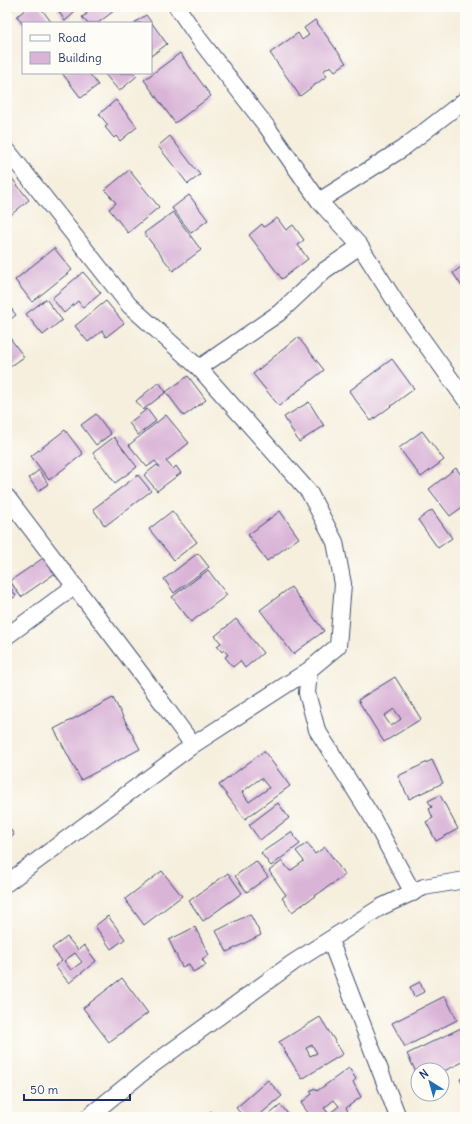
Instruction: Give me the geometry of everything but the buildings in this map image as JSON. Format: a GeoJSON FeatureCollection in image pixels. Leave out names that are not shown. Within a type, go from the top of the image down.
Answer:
{"type":"FeatureCollection","features":[{"type":"Feature","properties":{"kind":"street"},"geometry":{"type":"LineString","coordinates":[[178,7],[199,39],[267,127],[319,201],[360,246],[397,304],[465,399]]}},
{"type":"Feature","properties":{"kind":"street"},"geometry":{"type":"LineString","coordinates":[[319,201],[402,149],[465,100]]}},
{"type":"Feature","properties":{"kind":"street"},"geometry":{"type":"LineString","coordinates":[[7,150],[129,304],[199,368],[309,492],[335,542],[344,584],[338,646],[309,670],[193,745],[7,883]]}},
{"type":"Feature","properties":{"kind":"street"},"geometry":{"type":"LineString","coordinates":[[199,368],[279,313],[325,270],[360,246]]}},
{"type":"Feature","properties":{"kind":"street"},"geometry":{"type":"LineString","coordinates":[[7,497],[193,745]]}},
{"type":"Feature","properties":{"kind":"street"},"geometry":{"type":"LineString","coordinates":[[7,636],[75,586]]}},
{"type":"Feature","properties":{"kind":"street"},"geometry":{"type":"LineString","coordinates":[[309,670],[307,693],[317,730],[372,817],[412,893]]}},
{"type":"Feature","properties":{"kind":"street"},"geometry":{"type":"LineString","coordinates":[[88,1117],[151,1066],[294,962],[381,907],[424,887],[465,880]]}},
{"type":"Feature","properties":{"kind":"street"},"geometry":{"type":"LineString","coordinates":[[330,940],[398,1117]]}}]}
